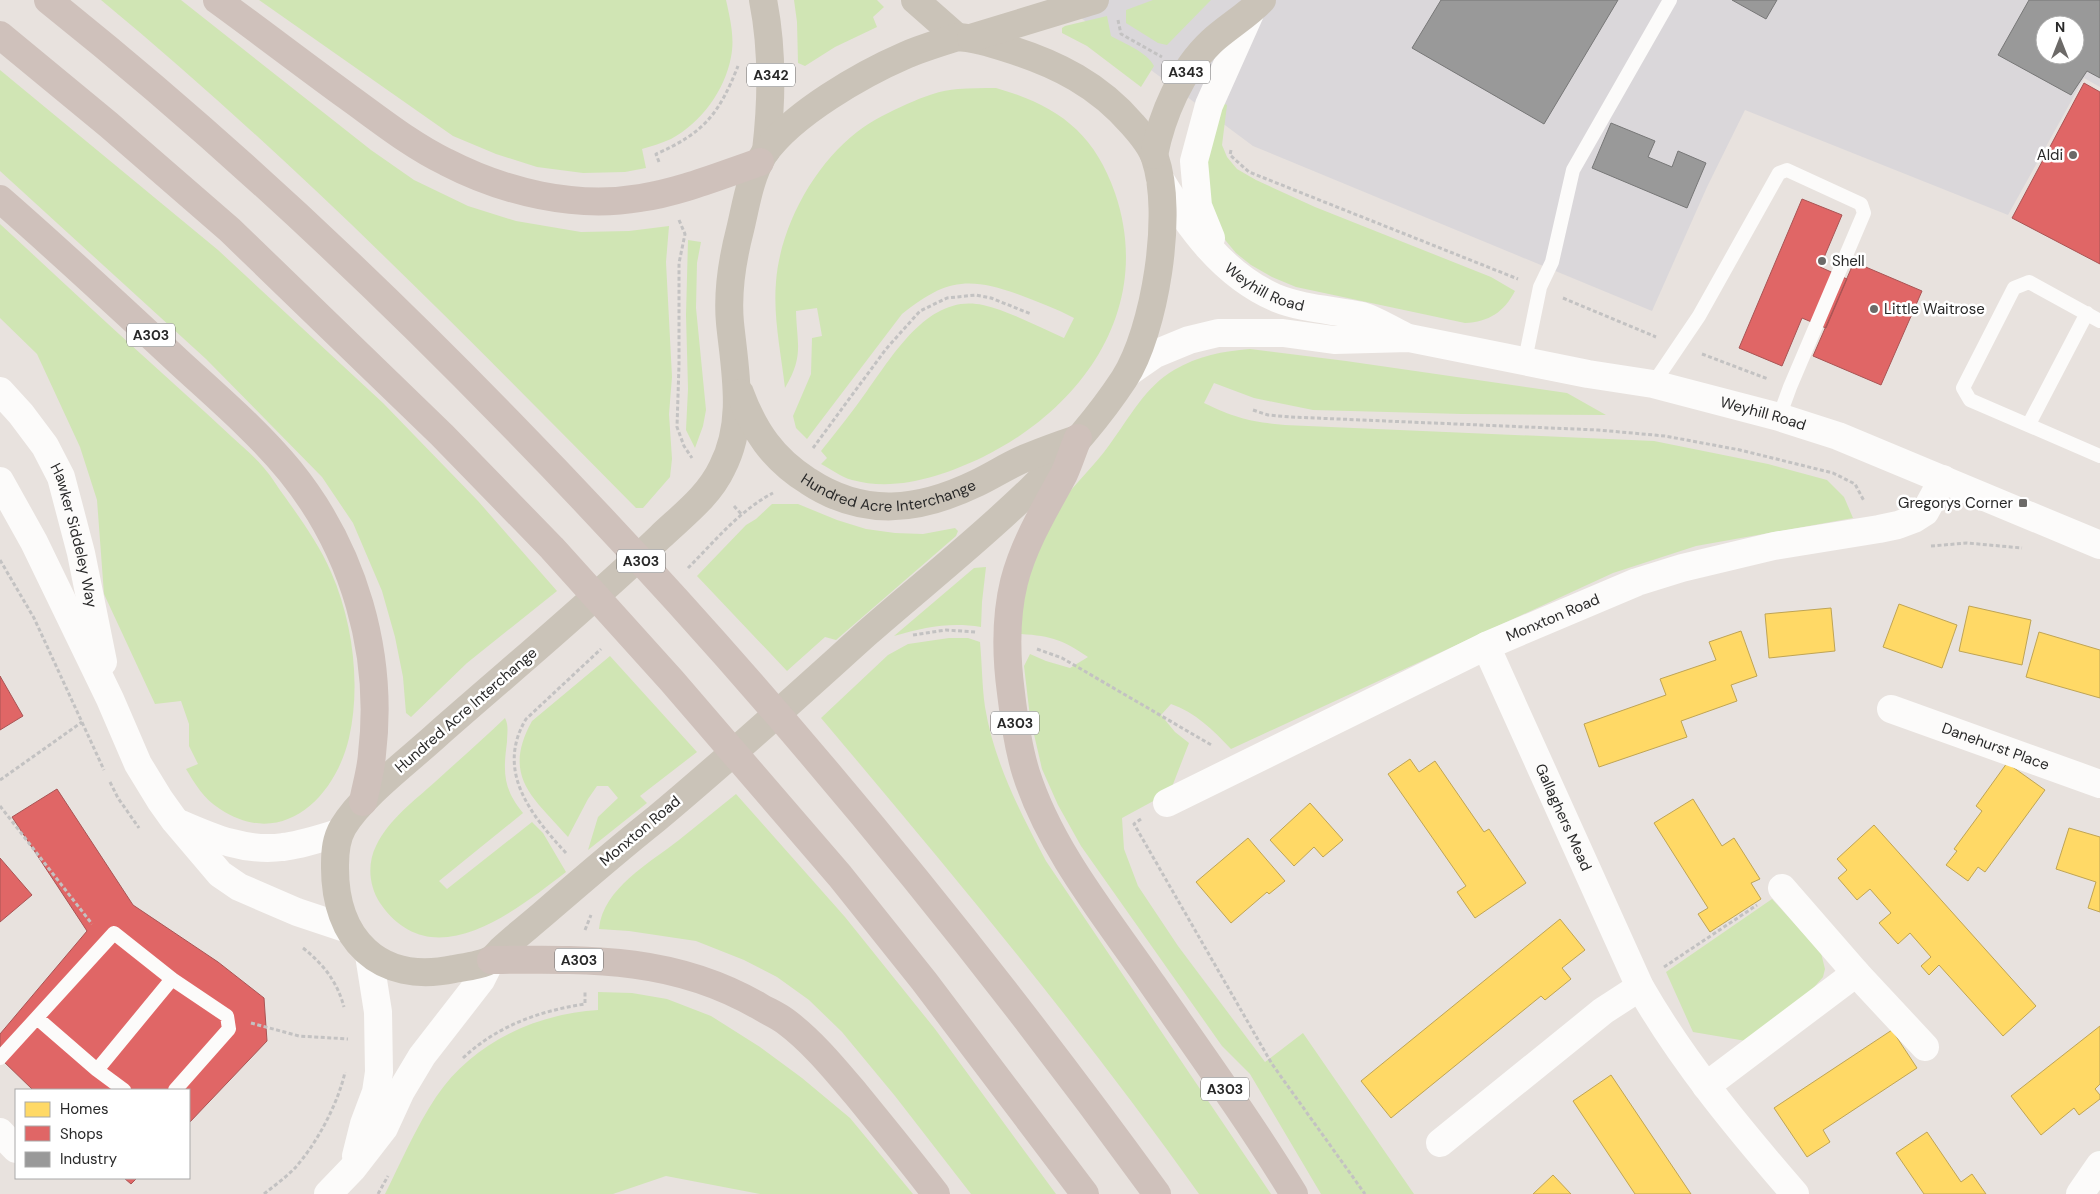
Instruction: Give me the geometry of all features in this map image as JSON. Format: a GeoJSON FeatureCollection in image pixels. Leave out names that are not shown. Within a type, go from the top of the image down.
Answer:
{"type":"FeatureCollection","features":[{"type":"Feature","properties":{"kind":"highway","name":"A303"},"geometry":{"type":"LineString","coordinates":[[48,0],[115,54],[236,158],[345,258],[576,491],[720,648],[914,875],[1010,995],[1158,1194]]}},
{"type":"Feature","properties":{"kind":"highway"},"geometry":{"type":"LineString","coordinates":[[217,0],[411,142],[446,162],[480,178],[510,188],[571,200],[600,202],[640,198],[669,192],[763,156]]}},
{"type":"Feature","properties":{"kind":"highway"},"geometry":{"type":"LineString","coordinates":[[0,35],[109,125],[230,230],[442,435],[552,548],[679,688],[840,876],[924,981],[1085,1194]]}},
{"type":"Feature","properties":{"kind":"highway","name":"A303"},"geometry":{"type":"LineString","coordinates":[[0,199],[78,267],[266,444],[306,493],[329,529],[357,592],[364,616],[370,650],[375,702],[374,726],[372,755],[363,802]]}},
{"type":"Feature","properties":{"kind":"highway","name":"A303"},"geometry":{"type":"LineString","coordinates":[[1078,438],[1064,472],[1036,524],[1014,583],[1007,638],[1008,667],[1018,738],[1026,773],[1048,825],[1084,885],[1263,1144],[1294,1194]]}},
{"type":"Feature","properties":{"kind":"highway","name":"A303"},"geometry":{"type":"LineString","coordinates":[[491,960],[584,960],[667,968],[706,980],[744,997],[784,1021],[815,1048],[843,1079],[936,1194]]}},
{"type":"Feature","properties":{"kind":"main road","name":"A342"},"geometry":{"type":"LineString","coordinates":[[763,0],[769,38],[771,79],[763,156]]}},
{"type":"Feature","properties":{"kind":"main road"},"geometry":{"type":"LineString","coordinates":[[915,0],[964,37],[1043,61],[1083,80],[1118,108],[1137,130],[1157,167],[1162,211],[1159,268],[1154,302],[1129,372],[1078,438]]}},
{"type":"Feature","properties":{"kind":"main road","name":"Hundred Acre Interchange"},"geometry":{"type":"LineString","coordinates":[[491,960],[446,971],[415,972],[392,967],[369,955],[348,929],[338,901],[335,883],[335,848],[339,833],[363,802],[609,586],[704,494],[726,461],[736,424],[738,388],[731,327],[729,288],[734,252],[746,201],[763,156],[794,123],[840,90],[911,52],[1095,0]]}},
{"type":"Feature","properties":{"kind":"main road","name":"A343"},"geometry":{"type":"LineString","coordinates":[[1157,167],[1163,123],[1187,71],[1211,42],[1257,6]]}},
{"type":"Feature","properties":{"kind":"main road","name":"Hundred Acre Interchange"},"geometry":{"type":"LineString","coordinates":[[738,388],[754,426],[762,439],[772,452],[796,474],[833,496],[875,507],[920,504],[948,495],[975,484],[1027,457],[1078,438]]}},
{"type":"Feature","properties":{"kind":"main road","name":"Monxton Road"},"geometry":{"type":"LineString","coordinates":[[491,960],[796,699],[1028,494],[1078,438]]}},
{"type":"Feature","properties":{"kind":"street","name":"A343"},"geometry":{"type":"LineString","coordinates":[[1221,259],[1198,206],[1194,161],[1209,105],[1257,6]]}},
{"type":"Feature","properties":{"kind":"street","name":"Weyhill Road"},"geometry":{"type":"LineString","coordinates":[[1157,167],[1198,237],[1233,271],[1251,284],[1277,298],[1365,317],[1409,338]]}},
{"type":"Feature","properties":{"kind":"street","name":"Weyhill Road"},"geometry":{"type":"LineString","coordinates":[[1129,372],[1164,351],[1188,340],[1218,333],[1283,333],[1334,340],[1409,338],[1588,374],[1653,384],[1779,417],[1838,436],[2100,545]]}},
{"type":"Feature","properties":{"kind":"street","name":"Hawker Siddeley Way"},"geometry":{"type":"LineString","coordinates":[[0,391],[46,446],[61,476],[81,553],[110,699]]}},
{"type":"Feature","properties":{"kind":"street","name":"Monxton Road"},"geometry":{"type":"LineString","coordinates":[[1167,803],[1486,646],[1637,582],[1682,568],[1774,546],[1898,525],[1926,512],[1943,479]]}},
{"type":"Feature","properties":{"kind":"street","name":"Hawker Siddeley Way"},"geometry":{"type":"LineString","coordinates":[[0,481],[34,542],[110,699],[138,764],[175,822],[220,874],[239,887],[297,912],[348,929]]}},
{"type":"Feature","properties":{"kind":"street","name":"Gallaghers Mead"},"geometry":{"type":"LineString","coordinates":[[1486,646],[1639,986],[1665,1031],[1706,1086],[1795,1194]]}},
{"type":"Feature","properties":{"kind":"street","name":"Danehurst Place"},"geometry":{"type":"LineString","coordinates":[[1891,708],[2100,784]]}},
{"type":"Feature","properties":{"kind":"street"},"geometry":{"type":"LineString","coordinates":[[175,822],[228,843],[263,848],[284,847],[339,833]]}},
{"type":"Feature","properties":{"kind":"street"},"geometry":{"type":"LineString","coordinates":[[1782,888],[1856,973],[1925,1047]]}},
{"type":"Feature","properties":{"kind":"street","name":"Monxton Road"},"geometry":{"type":"LineString","coordinates":[[353,1168],[364,1124],[376,1092],[379,1072],[378,1012],[369,955]]}},
{"type":"Feature","properties":{"kind":"street","name":"Monxton Road"},"geometry":{"type":"LineString","coordinates":[[328,1194],[353,1168],[384,1128],[401,1091],[422,1056],[481,980],[491,960]]}},
{"type":"Feature","properties":{"kind":"street"},"geometry":{"type":"LineString","coordinates":[[1706,1086],[1856,973]]}},
{"type":"Feature","properties":{"kind":"street"},"geometry":{"type":"LineString","coordinates":[[1440,1144],[1603,1011],[1639,986]]}},
{"type":"Feature","properties":{"kind":"street"},"geometry":{"type":"LineString","coordinates":[[0,1132],[15,1147]]}},
{"type":"Feature","properties":{"kind":"street"},"geometry":{"type":"LineString","coordinates":[[2080,1194],[2100,1165]]}},
{"type":"Feature","properties":{"kind":"lane"},"geometry":{"type":"LineString","coordinates":[[1525,360],[1540,287],[1552,262],[1573,170],[1670,0]]}},
{"type":"Feature","properties":{"kind":"lane"},"geometry":{"type":"LineString","coordinates":[[1653,384],[1680,346],[1722,278],[1779,173],[1787,170],[1861,204],[1864,213],[1779,417]]}},
{"type":"Feature","properties":{"kind":"lane"},"geometry":{"type":"LineString","coordinates":[[2100,321],[2029,282],[2014,288],[1963,388],[1970,400],[2100,456]]}},
{"type":"Feature","properties":{"kind":"lane"},"geometry":{"type":"LineString","coordinates":[[2029,424],[2087,313]]}},
{"type":"Feature","properties":{"kind":"lane"},"geometry":{"type":"LineString","coordinates":[[0,1058],[114,933],[172,979],[227,1016],[229,1029],[176,1089]]}},
{"type":"Feature","properties":{"kind":"lane"},"geometry":{"type":"LineString","coordinates":[[98,1070],[172,979]]}},
{"type":"Feature","properties":{"kind":"lane"},"geometry":{"type":"LineString","coordinates":[[37,1018],[123,1089]]}},
{"type":"Feature","properties":{"kind":"path"},"geometry":{"type":"LineString","coordinates":[[1117,17],[1121,34],[1187,71]]}},
{"type":"Feature","properties":{"kind":"path"},"geometry":{"type":"LineString","coordinates":[[740,59],[731,85],[711,118],[690,137],[656,154],[684,234],[679,263],[677,427],[704,494],[742,515],[759,500],[778,490],[796,474],[858,385],[892,342],[920,311],[947,298],[976,295],[991,298],[1031,314]]}},
{"type":"Feature","properties":{"kind":"path"},"geometry":{"type":"LineString","coordinates":[[1232,145],[1230,154],[1249,172],[1540,287],[1594,312],[1790,387]]}},
{"type":"Feature","properties":{"kind":"path"},"geometry":{"type":"LineString","coordinates":[[1253,410],[1268,415],[1291,417],[1598,430],[1665,436],[1740,450],[1833,473],[1855,484],[1879,529]]}},
{"type":"Feature","properties":{"kind":"path"},"geometry":{"type":"LineString","coordinates":[[1927,546],[1968,543],[2028,549]]}},
{"type":"Feature","properties":{"kind":"path"},"geometry":{"type":"LineString","coordinates":[[910,636],[946,630],[976,632],[1007,638],[1062,658],[1244,764]]}},
{"type":"Feature","properties":{"kind":"path"},"geometry":{"type":"LineString","coordinates":[[461,1059],[475,1046],[518,1021],[551,1010],[585,1004],[585,927],[595,908],[604,897],[560,847],[530,808],[520,792],[514,774],[515,743],[519,730],[526,719],[551,694]]}},
{"type":"Feature","properties":{"kind":"path"},"geometry":{"type":"LineString","coordinates":[[0,780],[82,722]]}},
{"type":"Feature","properties":{"kind":"path"},"geometry":{"type":"LineString","coordinates":[[1167,803],[1134,824],[1272,1064],[1365,1194]]}},
{"type":"Feature","properties":{"kind":"path"},"geometry":{"type":"LineString","coordinates":[[0,806],[106,942]]}},
{"type":"Feature","properties":{"kind":"path"},"geometry":{"type":"LineString","coordinates":[[1639,986],[1782,888]]}},
{"type":"Feature","properties":{"kind":"path"},"geometry":{"type":"LineString","coordinates":[[227,1016],[299,1036],[349,1039]]}},
{"type":"Feature","properties":{"kind":"path"},"geometry":{"type":"LineString","coordinates":[[378,1194],[393,1168]]}},
{"type":"Feature","properties":{"kind":"shaded area"},"geometry":{"type":"Polygon","coordinates":[[[1057,0],[2100,0],[2100,87],[2084,78],[2008,215],[1745,110],[1707,187],[1652,311],[1253,146],[1057,0]]]}},
{"type":"Feature","properties":{"kind":"green space"},"geometry":{"type":"Polygon","coordinates":[[[101,0],[181,0],[371,150],[414,180],[468,206],[516,221],[581,232],[629,231],[669,226],[666,262],[672,377],[669,414],[672,459],[670,477],[643,508],[636,508],[441,312],[308,184],[240,121],[101,0]]]}},
{"type":"Feature","properties":{"kind":"green space"},"geometry":{"type":"Polygon","coordinates":[[[259,0],[726,0],[732,28],[732,50],[723,81],[702,115],[671,139],[642,149],[646,168],[625,172],[583,173],[537,167],[496,154],[453,136],[259,0]]]}},
{"type":"Feature","properties":{"kind":"green space"},"geometry":{"type":"Polygon","coordinates":[[[794,0],[877,0],[884,7],[873,17],[877,27],[835,47],[805,66],[798,63],[797,22],[794,0]]]}},
{"type":"Feature","properties":{"kind":"green space"},"geometry":{"type":"Polygon","coordinates":[[[1153,0],[1211,0],[1167,45],[1158,43],[1126,23],[1126,10],[1153,0]]]}},
{"type":"Feature","properties":{"kind":"green space"},"geometry":{"type":"Polygon","coordinates":[[[1107,16],[1111,36],[1141,52],[1154,66],[1141,87],[1087,46],[1062,33],[1062,28],[1065,26],[1107,16]]]}},
{"type":"Feature","properties":{"kind":"green space"},"geometry":{"type":"Polygon","coordinates":[[[0,70],[218,250],[383,403],[478,501],[557,591],[467,663],[411,717],[406,713],[403,677],[395,637],[382,591],[353,523],[322,477],[206,359],[0,171],[0,70]]]}},
{"type":"Feature","properties":{"kind":"green space"},"geometry":{"type":"Polygon","coordinates":[[[972,88],[996,88],[1037,103],[1054,113],[1084,137],[1096,153],[1115,193],[1125,235],[1125,275],[1117,313],[1102,349],[1079,382],[1052,411],[1019,436],[983,457],[936,476],[902,483],[885,484],[848,479],[821,464],[827,458],[821,451],[851,414],[901,344],[930,317],[946,308],[964,304],[983,305],[1013,315],[1064,338],[1074,318],[1020,295],[986,285],[958,284],[945,288],[917,302],[902,314],[807,439],[796,428],[793,416],[811,374],[812,338],[822,336],[817,308],[796,311],[797,359],[785,388],[776,322],[775,295],[779,261],[784,240],[802,199],[814,179],[841,146],[875,120],[907,104],[939,92],[972,88]]]}},
{"type":"Feature","properties":{"kind":"green space"},"geometry":{"type":"Polygon","coordinates":[[[1219,101],[1227,105],[1222,145],[1227,157],[1237,169],[1256,180],[1315,207],[1491,277],[1515,291],[1511,298],[1501,310],[1488,318],[1465,323],[1296,287],[1272,277],[1251,265],[1236,253],[1216,224],[1203,175],[1219,101]]]}},
{"type":"Feature","properties":{"kind":"green space"},"geometry":{"type":"Polygon","coordinates":[[[0,224],[257,460],[270,475],[304,524],[327,562],[339,591],[350,633],[354,675],[353,718],[342,760],[332,780],[318,798],[302,811],[284,820],[264,824],[243,820],[220,809],[209,801],[196,786],[186,769],[198,764],[189,746],[189,724],[181,701],[155,704],[104,594],[97,500],[80,447],[37,354],[0,318],[0,224]]]}},
{"type":"Feature","properties":{"kind":"green space"},"geometry":{"type":"Polygon","coordinates":[[[688,240],[701,242],[697,263],[696,308],[706,410],[703,426],[695,448],[686,430],[688,389],[686,315],[688,240]]]}},
{"type":"Feature","properties":{"kind":"green space"},"geometry":{"type":"Polygon","coordinates":[[[1250,349],[1567,393],[1606,415],[1313,410],[1254,398],[1214,383],[1204,403],[1243,418],[1285,425],[1654,441],[1768,464],[1827,480],[1844,497],[1853,518],[1696,546],[1613,573],[1231,749],[1203,722],[1180,707],[1171,704],[1161,715],[1175,732],[1189,743],[1170,792],[1122,818],[1124,849],[1138,886],[1178,946],[1265,1062],[1303,1033],[1414,1194],[1321,1194],[1250,1074],[1222,1046],[1081,846],[1058,805],[1042,769],[1030,717],[1024,666],[1030,654],[1070,668],[1088,657],[1057,640],[1021,634],[1022,610],[1030,574],[1055,511],[1103,453],[1146,394],[1164,377],[1183,365],[1201,358],[1230,351],[1250,349]]]}},
{"type":"Feature","properties":{"kind":"green space"},"geometry":{"type":"Polygon","coordinates":[[[772,504],[798,504],[837,520],[866,529],[923,534],[955,528],[958,531],[956,536],[836,640],[825,637],[787,671],[697,576],[746,525],[756,519],[772,504]]]}},
{"type":"Feature","properties":{"kind":"green space"},"geometry":{"type":"Polygon","coordinates":[[[986,567],[981,627],[938,626],[894,636],[974,568],[986,567]]]}},
{"type":"Feature","properties":{"kind":"green space"},"geometry":{"type":"Polygon","coordinates":[[[949,638],[968,638],[980,642],[985,707],[1001,767],[1046,861],[1271,1194],[1199,1194],[1109,1071],[1062,1011],[919,834],[821,718],[888,655],[908,644],[949,638]]]}},
{"type":"Feature","properties":{"kind":"green space"},"geometry":{"type":"Polygon","coordinates":[[[610,656],[697,752],[640,796],[647,803],[588,850],[598,817],[618,798],[608,786],[597,786],[568,837],[533,798],[521,772],[520,757],[523,740],[532,721],[610,656]]]}},
{"type":"Feature","properties":{"kind":"green space"},"geometry":{"type":"Polygon","coordinates":[[[505,718],[508,730],[505,762],[506,780],[516,804],[523,813],[439,881],[447,889],[532,822],[543,833],[566,872],[523,904],[473,931],[448,937],[424,936],[401,925],[380,903],[373,889],[371,875],[370,867],[373,853],[381,836],[402,811],[505,718]]]}},
{"type":"Feature","properties":{"kind":"green space"},"geometry":{"type":"Polygon","coordinates":[[[736,794],[845,917],[935,1029],[1056,1194],[971,1194],[895,1096],[842,1032],[809,1000],[777,977],[744,960],[696,941],[629,931],[599,929],[602,914],[618,889],[642,867],[736,794]]]}},
{"type":"Feature","properties":{"kind":"green space"},"geometry":{"type":"Polygon","coordinates":[[[1772,899],[1821,953],[1825,969],[1823,977],[1810,992],[1746,1041],[1693,1032],[1666,972],[1772,899]]]}},
{"type":"Feature","properties":{"kind":"green space"},"geometry":{"type":"Polygon","coordinates":[[[598,992],[632,993],[667,999],[711,1016],[760,1047],[802,1078],[850,1118],[913,1194],[760,1194],[666,1176],[613,1194],[385,1194],[415,1132],[429,1108],[451,1078],[468,1061],[486,1047],[529,1025],[574,1013],[598,1010],[598,992]]]}},
{"type":"Feature","properties":{"kind":"building: Homes"},"geometry":{"type":"Polygon","coordinates":[[[1899,604],[1957,625],[1942,668],[1883,647],[1899,604]]]}},
{"type":"Feature","properties":{"kind":"building: Homes"},"geometry":{"type":"Polygon","coordinates":[[[1969,606],[2031,620],[2022,665],[1959,651],[1969,606]]]}},
{"type":"Feature","properties":{"kind":"building: Homes"},"geometry":{"type":"Polygon","coordinates":[[[1831,608],[1835,651],[1769,658],[1765,614],[1831,608]]]}},
{"type":"Feature","properties":{"kind":"building: Homes"},"geometry":{"type":"Polygon","coordinates":[[[1741,631],[1757,676],[1731,685],[1737,701],[1681,721],[1687,737],[1599,767],[1584,724],[1666,695],[1660,679],[1716,660],[1709,642],[1741,631]]]}},
{"type":"Feature","properties":{"kind":"building: Homes"},"geometry":{"type":"Polygon","coordinates":[[[2039,632],[2100,650],[2100,698],[2026,677],[2039,632]]]}},
{"type":"Feature","properties":{"kind":"building: Homes"},"geometry":{"type":"Polygon","coordinates":[[[1410,759],[1419,772],[1435,761],[1484,832],[1489,829],[1526,883],[1475,918],[1457,892],[1466,886],[1388,774],[1410,759]]]}},
{"type":"Feature","properties":{"kind":"building: Homes"},"geometry":{"type":"Polygon","coordinates":[[[2007,763],[2045,790],[1985,872],[1978,867],[1968,881],[1946,865],[1957,851],[1954,849],[1982,811],[1976,806],[2007,763]]]}},
{"type":"Feature","properties":{"kind":"building: Homes"},"geometry":{"type":"Polygon","coordinates":[[[1693,799],[1722,846],[1734,838],[1760,879],[1751,883],[1761,899],[1710,932],[1698,914],[1708,908],[1654,823],[1693,799]]]}},
{"type":"Feature","properties":{"kind":"building: Homes"},"geometry":{"type":"Polygon","coordinates":[[[1310,803],[1343,840],[1323,857],[1314,847],[1294,866],[1270,840],[1310,803]]]}},
{"type":"Feature","properties":{"kind":"building: Homes"},"geometry":{"type":"Polygon","coordinates":[[[1874,825],[2036,1006],[2003,1036],[1939,965],[1929,975],[1921,966],[1931,957],[1910,933],[1898,944],[1879,923],[1891,913],[1870,889],[1857,900],[1838,878],[1847,870],[1837,859],[1874,825]]]}},
{"type":"Feature","properties":{"kind":"building: Homes"},"geometry":{"type":"Polygon","coordinates":[[[2069,828],[2100,837],[2100,912],[2088,908],[2096,882],[2056,869],[2069,828]]]}},
{"type":"Feature","properties":{"kind":"building: Homes"},"geometry":{"type":"Polygon","coordinates":[[[1248,838],[1285,881],[1269,894],[1267,892],[1231,923],[1196,882],[1248,838]]]}},
{"type":"Feature","properties":{"kind":"building: Homes"},"geometry":{"type":"Polygon","coordinates":[[[1560,919],[1585,950],[1562,968],[1571,979],[1545,1000],[1541,996],[1391,1118],[1361,1081],[1560,919]]]}},
{"type":"Feature","properties":{"kind":"building: Homes"},"geometry":{"type":"Polygon","coordinates":[[[2100,1026],[2100,1084],[2095,1089],[2100,1095],[2100,1099],[2079,1115],[2074,1108],[2041,1135],[2011,1096],[2100,1026]]]}},
{"type":"Feature","properties":{"kind":"building: Homes"},"geometry":{"type":"Polygon","coordinates":[[[1892,1030],[1917,1068],[1823,1130],[1830,1142],[1807,1157],[1774,1108],[1892,1030]]]}},
{"type":"Feature","properties":{"kind":"building: Homes"},"geometry":{"type":"Polygon","coordinates":[[[1611,1075],[1691,1194],[1635,1194],[1573,1101],[1611,1075]]]}},
{"type":"Feature","properties":{"kind":"building: Homes"},"geometry":{"type":"Polygon","coordinates":[[[1927,1132],[1961,1182],[1972,1174],[1986,1194],[1924,1194],[1896,1153],[1927,1132]]]}},
{"type":"Feature","properties":{"kind":"building: Homes"},"geometry":{"type":"Polygon","coordinates":[[[1553,1175],[1571,1194],[1533,1194],[1553,1175]]]}},
{"type":"Feature","properties":{"kind":"building: Shops","name":"Aldi"},"geometry":{"type":"Polygon","coordinates":[[[2084,83],[2100,92],[2100,264],[2012,218],[2084,83]]]}},
{"type":"Feature","properties":{"kind":"building: Shops"},"geometry":{"type":"Polygon","coordinates":[[[1802,199],[1842,215],[1820,267],[1847,279],[1826,328],[1802,318],[1782,366],[1739,348],[1802,199]]]}},
{"type":"Feature","properties":{"kind":"building: Shops","name":"Little Waitrose"},"geometry":{"type":"Polygon","coordinates":[[[1854,262],[1922,291],[1881,385],[1813,356],[1854,262]]]}},
{"type":"Feature","properties":{"kind":"building: Shops"},"geometry":{"type":"Polygon","coordinates":[[[0,676],[23,716],[0,730],[0,676]]]}},
{"type":"Feature","properties":{"kind":"building: Shops"},"geometry":{"type":"Polygon","coordinates":[[[57,789],[133,905],[218,962],[264,998],[267,1041],[190,1122],[190,1089],[32,1089],[0,1058],[0,1034],[87,931],[12,817],[57,789]]]}},
{"type":"Feature","properties":{"kind":"building: Shops"},"geometry":{"type":"Polygon","coordinates":[[[0,858],[32,895],[0,922],[0,858]]]}},
{"type":"Feature","properties":{"kind":"building: Shops"},"geometry":{"type":"Polygon","coordinates":[[[125,1179],[136,1179],[131,1184],[125,1179]]]}},
{"type":"Feature","properties":{"kind":"building: Industry"},"geometry":{"type":"Polygon","coordinates":[[[1441,0],[1618,0],[1544,124],[1412,48],[1441,0]]]}},
{"type":"Feature","properties":{"kind":"building: Industry"},"geometry":{"type":"Polygon","coordinates":[[[1732,0],[1777,0],[1766,19],[1732,0]]]}},
{"type":"Feature","properties":{"kind":"building: Industry"},"geometry":{"type":"Polygon","coordinates":[[[2029,0],[2100,0],[2100,78],[2087,71],[2071,95],[1998,55],[2029,0]]]}},
{"type":"Feature","properties":{"kind":"building: Industry"},"geometry":{"type":"Polygon","coordinates":[[[1611,123],[1655,141],[1648,157],[1672,167],[1678,151],[1706,163],[1687,208],[1592,168],[1611,123]]]}},
{"type":"Feature","properties":{"kind":"place","name":"Aldi"},"geometry":{"type":"Point","coordinates":[2073,155]}},
{"type":"Feature","properties":{"kind":"place","name":"Shell"},"geometry":{"type":"Point","coordinates":[1822,261]}},
{"type":"Feature","properties":{"kind":"place","name":"Little Waitrose"},"geometry":{"type":"Point","coordinates":[1874,309]}},
{"type":"Feature","properties":{"kind":"place","name":"Gregorys Corner"},"geometry":{"type":"Point","coordinates":[2023,503]}}]}
